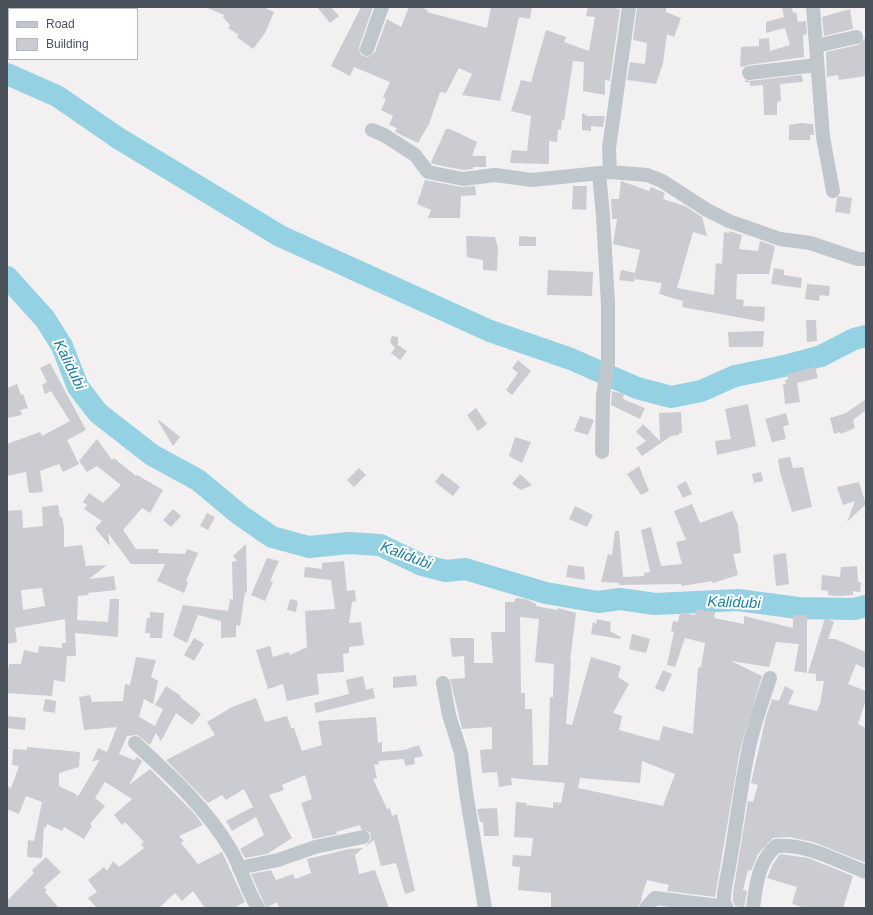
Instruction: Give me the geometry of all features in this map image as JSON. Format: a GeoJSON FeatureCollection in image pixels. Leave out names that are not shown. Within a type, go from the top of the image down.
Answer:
{"type":"FeatureCollection","features":[{"type":"Feature","properties":{"kind":"street"},"geometry":{"type":"LineString","coordinates":[[367,49],[382,7]]}},
{"type":"Feature","properties":{"kind":"street"},"geometry":{"type":"LineString","coordinates":[[602,452],[603,395],[608,364],[608,304],[603,216],[605,173],[629,7]]}},
{"type":"Feature","properties":{"kind":"street"},"geometry":{"type":"LineString","coordinates":[[813,7],[823,137],[833,191]]}},
{"type":"Feature","properties":{"kind":"street"},"geometry":{"type":"LineString","coordinates":[[816,46],[856,37]]}},
{"type":"Feature","properties":{"kind":"street"},"geometry":{"type":"LineString","coordinates":[[749,73],[817,65]]}},
{"type":"Feature","properties":{"kind":"street"},"geometry":{"type":"LineString","coordinates":[[372,130],[384,135],[415,156],[428,172],[463,179],[495,175],[532,180],[605,173],[635,173],[657,179],[729,221],[780,239],[810,243],[858,259],[866,259]]}},
{"type":"Feature","properties":{"kind":"street"},"geometry":{"type":"LineString","coordinates":[[646,908],[655,898],[726,908],[724,894],[734,845],[748,751],[756,719],[770,678]]}},
{"type":"Feature","properties":{"kind":"street"},"geometry":{"type":"LineString","coordinates":[[443,683],[449,715],[461,753],[466,792],[486,908]]}},
{"type":"Feature","properties":{"kind":"street"},"geometry":{"type":"LineString","coordinates":[[135,743],[188,794],[213,824],[231,850],[248,893],[258,908]]}},
{"type":"Feature","properties":{"kind":"street"},"geometry":{"type":"LineString","coordinates":[[239,868],[278,860],[315,847],[363,836]]}},
{"type":"Feature","properties":{"kind":"street"},"geometry":{"type":"LineString","coordinates":[[753,908],[756,885],[763,861],[776,846],[785,845],[828,856],[866,872]]}},
{"type":"Feature","properties":{"kind":"building"},"geometry":{"type":"Polygon","coordinates":[[[205,7],[263,7],[274,12],[265,33],[253,49],[237,37],[239,35],[228,28],[230,25],[223,17],[224,15],[205,7]]]}},
{"type":"Feature","properties":{"kind":"building"},"geometry":{"type":"Polygon","coordinates":[[[317,7],[331,7],[339,16],[330,23],[317,7]]]}},
{"type":"Feature","properties":{"kind":"building"},"geometry":{"type":"Polygon","coordinates":[[[361,7],[373,7],[359,47],[361,55],[368,57],[375,52],[387,19],[401,27],[409,7],[420,7],[428,10],[427,12],[487,28],[491,7],[532,7],[530,19],[519,17],[500,101],[462,95],[472,74],[459,68],[446,93],[440,92],[429,124],[418,143],[395,132],[397,128],[389,125],[393,116],[381,110],[386,99],[383,97],[390,82],[354,67],[350,76],[331,66],[361,7]]]}},
{"type":"Feature","properties":{"kind":"building"},"geometry":{"type":"Polygon","coordinates":[[[588,7],[608,7],[620,9],[610,81],[605,80],[605,95],[583,91],[584,62],[573,61],[564,121],[562,120],[561,130],[558,129],[557,142],[549,141],[549,164],[510,163],[512,150],[527,151],[531,116],[511,111],[521,80],[531,82],[546,30],[566,37],[564,42],[589,51],[595,17],[586,16],[588,7]]]}},
{"type":"Feature","properties":{"kind":"building"},"geometry":{"type":"Polygon","coordinates":[[[637,7],[666,7],[666,12],[681,18],[674,37],[667,34],[663,63],[656,84],[627,80],[630,62],[645,64],[647,43],[633,40],[637,7]]]}},
{"type":"Feature","properties":{"kind":"building"},"geometry":{"type":"Polygon","coordinates":[[[782,7],[792,7],[793,13],[796,12],[798,22],[806,21],[807,34],[803,35],[804,57],[743,67],[740,66],[741,47],[759,46],[759,39],[769,38],[770,51],[790,45],[785,28],[766,33],[766,22],[784,17],[782,7]]]}},
{"type":"Feature","properties":{"kind":"building"},"geometry":{"type":"Polygon","coordinates":[[[850,9],[853,29],[824,36],[822,17],[850,9]]]}},
{"type":"Feature","properties":{"kind":"building"},"geometry":{"type":"Polygon","coordinates":[[[866,39],[866,76],[839,80],[838,75],[827,77],[826,52],[858,45],[866,39]]]}},
{"type":"Feature","properties":{"kind":"building"},"geometry":{"type":"Polygon","coordinates":[[[802,75],[803,82],[780,84],[781,101],[777,102],[777,115],[764,115],[763,85],[750,86],[750,82],[745,82],[745,80],[750,81],[802,75]]]}},
{"type":"Feature","properties":{"kind":"building"},"geometry":{"type":"Polygon","coordinates":[[[582,113],[588,116],[605,116],[603,127],[591,126],[591,131],[582,130],[582,113]]]}},
{"type":"Feature","properties":{"kind":"building"},"geometry":{"type":"Polygon","coordinates":[[[801,123],[813,124],[814,135],[810,135],[810,140],[789,140],[789,125],[801,123]]]}},
{"type":"Feature","properties":{"kind":"building"},"geometry":{"type":"Polygon","coordinates":[[[446,129],[450,129],[477,142],[472,156],[486,156],[486,167],[473,167],[473,169],[463,170],[433,164],[431,162],[446,129]]]}},
{"type":"Feature","properties":{"kind":"building"},"geometry":{"type":"Polygon","coordinates":[[[425,180],[461,187],[475,186],[476,195],[461,196],[460,218],[428,218],[431,210],[417,204],[425,180]]]}},
{"type":"Feature","properties":{"kind":"building"},"geometry":{"type":"Polygon","coordinates":[[[621,181],[649,191],[651,187],[665,193],[663,199],[685,206],[702,217],[707,236],[693,232],[677,288],[714,295],[716,263],[722,264],[724,232],[729,233],[729,231],[742,235],[739,249],[758,251],[760,241],[775,246],[769,274],[737,274],[736,299],[744,300],[743,306],[765,307],[764,322],[682,307],[683,301],[659,294],[662,283],[634,279],[634,282],[619,280],[621,270],[635,273],[640,250],[613,244],[617,219],[612,219],[611,199],[619,199],[621,181]]]}},
{"type":"Feature","properties":{"kind":"building"},"geometry":{"type":"Polygon","coordinates":[[[573,186],[587,186],[586,210],[572,209],[573,186]]]}},
{"type":"Feature","properties":{"kind":"building"},"geometry":{"type":"Polygon","coordinates":[[[839,196],[852,198],[850,214],[835,212],[837,198],[839,196]]]}},
{"type":"Feature","properties":{"kind":"building"},"geometry":{"type":"Polygon","coordinates":[[[466,236],[495,237],[498,248],[497,271],[483,270],[483,260],[467,257],[466,236]]]}},
{"type":"Feature","properties":{"kind":"building"},"geometry":{"type":"Polygon","coordinates":[[[519,236],[536,237],[536,246],[519,246],[519,236]]]}},
{"type":"Feature","properties":{"kind":"building"},"geometry":{"type":"Polygon","coordinates":[[[774,268],[784,270],[784,275],[802,278],[801,288],[771,284],[774,268]]]}},
{"type":"Feature","properties":{"kind":"building"},"geometry":{"type":"Polygon","coordinates":[[[548,270],[593,272],[592,296],[547,295],[548,270]]]}},
{"type":"Feature","properties":{"kind":"building"},"geometry":{"type":"Polygon","coordinates":[[[807,284],[830,286],[829,296],[820,295],[819,301],[805,299],[807,284]]]}},
{"type":"Feature","properties":{"kind":"building"},"geometry":{"type":"Polygon","coordinates":[[[806,320],[816,320],[817,341],[807,342],[806,320]]]}},
{"type":"Feature","properties":{"kind":"building"},"geometry":{"type":"Polygon","coordinates":[[[764,331],[763,347],[729,347],[728,332],[764,331]]]}},
{"type":"Feature","properties":{"kind":"building"},"geometry":{"type":"Polygon","coordinates":[[[392,336],[398,337],[398,345],[407,351],[400,360],[391,353],[395,348],[390,342],[392,336]]]}},
{"type":"Feature","properties":{"kind":"building"},"geometry":{"type":"Polygon","coordinates":[[[518,360],[531,371],[512,395],[506,390],[518,373],[512,368],[518,360]]]}},
{"type":"Feature","properties":{"kind":"building"},"geometry":{"type":"Polygon","coordinates":[[[50,363],[86,430],[67,440],[79,464],[63,472],[59,464],[40,471],[43,492],[29,493],[26,472],[7,476],[7,444],[40,432],[42,436],[70,421],[51,391],[45,394],[42,385],[47,382],[40,368],[50,363]]]}},
{"type":"Feature","properties":{"kind":"building"},"geometry":{"type":"Polygon","coordinates":[[[815,367],[818,378],[797,383],[800,402],[785,404],[783,384],[786,384],[785,380],[788,379],[787,374],[815,367]]]}},
{"type":"Feature","properties":{"kind":"building"},"geometry":{"type":"Polygon","coordinates":[[[17,384],[21,395],[23,394],[28,408],[20,410],[22,415],[7,418],[7,388],[17,384]]]}},
{"type":"Feature","properties":{"kind":"building"},"geometry":{"type":"Polygon","coordinates":[[[612,391],[624,394],[623,398],[625,400],[645,408],[640,419],[611,405],[612,391]]]}},
{"type":"Feature","properties":{"kind":"building"},"geometry":{"type":"Polygon","coordinates":[[[866,399],[866,410],[853,420],[855,428],[841,434],[840,432],[834,434],[830,418],[846,413],[866,399]]]}},
{"type":"Feature","properties":{"kind":"building"},"geometry":{"type":"Polygon","coordinates":[[[748,404],[756,446],[717,455],[715,441],[731,439],[725,409],[748,404]]]}},
{"type":"Feature","properties":{"kind":"building"},"geometry":{"type":"Polygon","coordinates":[[[476,408],[487,424],[478,431],[467,415],[476,408]]]}},
{"type":"Feature","properties":{"kind":"building"},"geometry":{"type":"Polygon","coordinates":[[[681,412],[682,433],[671,436],[642,456],[636,448],[646,441],[636,432],[643,424],[660,441],[659,413],[681,412]]]}},
{"type":"Feature","properties":{"kind":"building"},"geometry":{"type":"Polygon","coordinates":[[[786,413],[789,425],[783,426],[786,439],[772,442],[765,419],[786,413]]]}},
{"type":"Feature","properties":{"kind":"building"},"geometry":{"type":"Polygon","coordinates":[[[580,416],[594,420],[588,435],[574,431],[580,416]]]}},
{"type":"Feature","properties":{"kind":"building"},"geometry":{"type":"Polygon","coordinates":[[[159,420],[180,437],[173,446],[158,421],[159,420]]]}},
{"type":"Feature","properties":{"kind":"building"},"geometry":{"type":"Polygon","coordinates":[[[515,437],[531,442],[522,463],[509,456],[515,437]]]}},
{"type":"Feature","properties":{"kind":"building"},"geometry":{"type":"Polygon","coordinates":[[[97,439],[112,460],[114,458],[136,476],[137,475],[163,490],[150,513],[142,508],[123,530],[136,549],[158,549],[158,553],[185,554],[187,549],[198,553],[186,581],[188,582],[184,593],[157,581],[165,564],[131,564],[108,533],[110,546],[95,528],[102,521],[84,509],[87,505],[83,502],[89,493],[103,503],[121,485],[97,466],[87,472],[79,461],[97,439]]]}},
{"type":"Feature","properties":{"kind":"building"},"geometry":{"type":"Polygon","coordinates":[[[790,457],[793,468],[803,467],[812,507],[792,512],[780,472],[778,459],[790,457]]]}},
{"type":"Feature","properties":{"kind":"building"},"geometry":{"type":"Polygon","coordinates":[[[639,466],[649,491],[641,495],[627,474],[639,466]]]}},
{"type":"Feature","properties":{"kind":"building"},"geometry":{"type":"Polygon","coordinates":[[[359,468],[366,475],[354,487],[347,480],[359,468]]]}},
{"type":"Feature","properties":{"kind":"building"},"geometry":{"type":"Polygon","coordinates":[[[761,472],[763,481],[754,483],[752,474],[761,472]]]}},
{"type":"Feature","properties":{"kind":"building"},"geometry":{"type":"Polygon","coordinates":[[[442,473],[460,487],[453,496],[435,482],[442,473]]]}},
{"type":"Feature","properties":{"kind":"building"},"geometry":{"type":"Polygon","coordinates":[[[520,474],[532,485],[521,490],[512,484],[520,474]]]}},
{"type":"Feature","properties":{"kind":"building"},"geometry":{"type":"Polygon","coordinates":[[[686,481],[692,494],[683,498],[677,486],[686,481]]]}},
{"type":"Feature","properties":{"kind":"building"},"geometry":{"type":"Polygon","coordinates":[[[859,482],[866,504],[847,522],[855,501],[843,505],[837,487],[859,482]]]}},
{"type":"Feature","properties":{"kind":"building"},"geometry":{"type":"Polygon","coordinates":[[[692,504],[700,523],[732,511],[738,525],[741,553],[733,554],[738,575],[713,583],[712,581],[682,586],[681,584],[619,585],[619,583],[601,582],[608,554],[612,555],[615,531],[619,531],[623,577],[644,576],[644,573],[650,572],[641,530],[651,527],[661,566],[682,564],[676,542],[686,540],[674,511],[692,504]]]}},
{"type":"Feature","properties":{"kind":"building"},"geometry":{"type":"Polygon","coordinates":[[[58,505],[64,528],[64,547],[82,545],[86,566],[107,565],[89,579],[114,576],[116,590],[88,593],[89,595],[78,596],[77,620],[108,622],[110,599],[119,599],[118,637],[75,633],[76,656],[67,656],[65,682],[54,680],[52,696],[7,693],[7,668],[9,668],[9,664],[21,664],[24,650],[38,653],[39,646],[62,648],[62,643],[66,643],[65,619],[15,628],[17,642],[7,644],[7,511],[22,510],[23,528],[43,526],[42,507],[58,505]],[[42,588],[21,590],[23,610],[45,606],[42,588]]]}},
{"type":"Feature","properties":{"kind":"building"},"geometry":{"type":"Polygon","coordinates":[[[575,506],[593,515],[587,527],[569,519],[575,506]]]}},
{"type":"Feature","properties":{"kind":"building"},"geometry":{"type":"Polygon","coordinates":[[[173,509],[181,516],[171,527],[163,520],[173,509]]]}},
{"type":"Feature","properties":{"kind":"building"},"geometry":{"type":"Polygon","coordinates":[[[207,513],[215,517],[208,530],[200,526],[207,513]]]}},
{"type":"Feature","properties":{"kind":"building"},"geometry":{"type":"Polygon","coordinates":[[[246,544],[247,593],[245,592],[240,626],[236,625],[236,637],[221,638],[221,621],[198,615],[187,643],[173,636],[183,605],[228,611],[230,599],[233,600],[232,562],[237,561],[233,556],[246,544]]]}},
{"type":"Feature","properties":{"kind":"building"},"geometry":{"type":"Polygon","coordinates":[[[786,553],[789,584],[776,586],[773,555],[786,553]]]}},
{"type":"Feature","properties":{"kind":"building"},"geometry":{"type":"Polygon","coordinates":[[[267,558],[279,561],[270,581],[273,582],[265,601],[251,595],[267,558]]]}},
{"type":"Feature","properties":{"kind":"building"},"geometry":{"type":"Polygon","coordinates":[[[344,561],[347,591],[355,590],[356,601],[352,602],[349,623],[361,622],[364,645],[349,647],[349,653],[343,654],[344,672],[317,674],[319,694],[287,701],[283,684],[268,689],[256,650],[270,646],[273,657],[289,652],[290,655],[307,647],[305,611],[335,609],[331,580],[304,577],[305,567],[322,569],[322,563],[344,561]]]}},
{"type":"Feature","properties":{"kind":"building"},"geometry":{"type":"Polygon","coordinates":[[[568,565],[584,567],[585,580],[566,577],[568,565]]]}},
{"type":"Feature","properties":{"kind":"building"},"geometry":{"type":"Polygon","coordinates":[[[857,566],[858,582],[861,582],[860,592],[853,591],[853,595],[838,596],[828,595],[828,591],[821,590],[822,575],[840,577],[841,567],[857,566]]]}},
{"type":"Feature","properties":{"kind":"building"},"geometry":{"type":"Polygon","coordinates":[[[516,598],[526,599],[536,604],[536,606],[557,610],[558,608],[576,613],[570,661],[566,724],[572,725],[591,657],[621,666],[618,677],[629,684],[613,713],[622,716],[619,730],[659,741],[663,726],[693,734],[698,668],[701,667],[705,643],[685,638],[675,667],[667,665],[674,632],[671,631],[673,621],[678,622],[680,612],[695,615],[696,609],[715,612],[714,618],[744,624],[744,616],[793,628],[793,615],[807,615],[807,673],[794,671],[799,644],[776,642],[769,667],[731,661],[762,676],[740,750],[715,897],[667,891],[669,885],[647,880],[638,908],[551,908],[551,893],[518,890],[520,867],[512,866],[513,855],[531,856],[533,838],[514,837],[516,802],[527,803],[526,805],[553,808],[553,802],[561,803],[565,783],[511,778],[512,785],[499,787],[497,772],[482,773],[480,750],[492,749],[492,727],[462,729],[450,679],[465,678],[464,656],[452,657],[450,638],[474,638],[474,663],[493,663],[491,632],[505,632],[505,602],[514,602],[516,598]],[[520,617],[521,693],[525,693],[525,709],[532,709],[533,765],[548,765],[550,697],[553,697],[554,664],[535,662],[539,619],[520,617]],[[642,761],[640,783],[580,778],[578,788],[663,806],[675,774],[642,761]]]}},
{"type":"Feature","properties":{"kind":"building"},"geometry":{"type":"Polygon","coordinates":[[[290,599],[298,601],[296,612],[287,610],[290,599]]]}},
{"type":"Feature","properties":{"kind":"building"},"geometry":{"type":"Polygon","coordinates":[[[150,612],[164,613],[162,638],[150,638],[150,633],[145,633],[147,618],[150,618],[150,612]]]}},
{"type":"Feature","properties":{"kind":"building"},"geometry":{"type":"Polygon","coordinates":[[[825,618],[834,622],[828,639],[835,639],[866,652],[866,669],[856,664],[848,684],[866,691],[866,700],[858,724],[866,728],[866,863],[813,842],[789,837],[773,838],[758,854],[751,871],[748,870],[743,890],[747,891],[744,908],[735,906],[733,901],[733,893],[748,801],[753,802],[758,785],[751,783],[766,717],[772,699],[779,701],[785,686],[794,691],[788,704],[817,711],[820,704],[824,681],[816,681],[816,674],[808,673],[825,618]]]}},
{"type":"Feature","properties":{"kind":"building"},"geometry":{"type":"Polygon","coordinates":[[[597,619],[611,622],[610,631],[621,637],[620,639],[591,634],[593,622],[596,624],[597,619]]]}},
{"type":"Feature","properties":{"kind":"building"},"geometry":{"type":"Polygon","coordinates":[[[632,634],[650,639],[646,653],[629,649],[632,634]]]}},
{"type":"Feature","properties":{"kind":"building"},"geometry":{"type":"Polygon","coordinates":[[[194,638],[204,644],[194,661],[184,655],[194,638]]]}},
{"type":"Feature","properties":{"kind":"building"},"geometry":{"type":"Polygon","coordinates":[[[136,657],[156,660],[151,677],[158,681],[153,704],[144,699],[139,717],[155,726],[163,709],[155,705],[166,686],[181,696],[180,697],[201,714],[192,725],[176,713],[161,741],[156,733],[150,745],[137,735],[127,736],[119,754],[134,760],[137,757],[142,761],[129,785],[150,769],[193,812],[203,825],[179,836],[184,841],[181,843],[198,864],[222,852],[245,902],[234,908],[205,908],[193,891],[182,901],[175,893],[159,908],[97,908],[88,898],[97,892],[88,880],[104,867],[107,871],[113,861],[119,867],[144,848],[141,844],[144,842],[125,822],[122,825],[114,815],[132,799],[105,782],[95,798],[105,806],[90,824],[92,826],[84,839],[64,827],[62,831],[47,824],[46,828],[44,827],[42,858],[27,857],[28,840],[34,841],[42,802],[26,796],[19,814],[7,809],[7,786],[11,788],[19,766],[12,765],[13,749],[27,750],[27,747],[80,752],[79,767],[59,773],[59,786],[76,794],[76,798],[78,794],[79,795],[100,759],[92,762],[98,748],[107,752],[117,727],[84,730],[79,697],[90,695],[92,702],[123,701],[125,684],[130,685],[136,657]]]}},
{"type":"Feature","properties":{"kind":"building"},"geometry":{"type":"Polygon","coordinates":[[[663,670],[672,674],[664,692],[655,688],[663,670]]]}},
{"type":"Feature","properties":{"kind":"building"},"geometry":{"type":"Polygon","coordinates":[[[416,675],[417,686],[393,688],[393,677],[416,675]]]}},
{"type":"Feature","properties":{"kind":"building"},"geometry":{"type":"Polygon","coordinates":[[[363,676],[366,690],[373,688],[375,698],[316,713],[314,703],[349,694],[346,680],[363,676]]]}},
{"type":"Feature","properties":{"kind":"building"},"geometry":{"type":"Polygon","coordinates":[[[256,698],[265,722],[287,716],[291,728],[294,728],[302,751],[322,745],[318,721],[376,717],[378,743],[382,742],[382,752],[404,750],[419,745],[423,756],[414,758],[415,764],[405,766],[404,759],[378,761],[379,764],[374,765],[377,778],[373,779],[387,809],[390,808],[392,816],[397,814],[415,891],[405,894],[396,863],[381,866],[374,840],[365,847],[371,839],[370,832],[361,829],[360,825],[336,832],[337,834],[313,839],[301,803],[312,799],[305,775],[282,785],[284,790],[269,795],[292,838],[267,854],[245,858],[240,849],[264,835],[256,817],[232,831],[226,821],[253,807],[244,789],[226,800],[222,795],[208,803],[166,760],[215,735],[207,722],[232,707],[256,698]]]}},
{"type":"Feature","properties":{"kind":"building"},"geometry":{"type":"Polygon","coordinates":[[[45,699],[56,701],[55,713],[43,711],[45,699]]]}},
{"type":"Feature","properties":{"kind":"building"},"geometry":{"type":"Polygon","coordinates":[[[7,716],[26,718],[25,730],[7,728],[7,716]]]}},
{"type":"Feature","properties":{"kind":"building"},"geometry":{"type":"Polygon","coordinates":[[[497,808],[499,836],[484,836],[483,822],[480,822],[477,809],[497,808]]]}},
{"type":"Feature","properties":{"kind":"building"},"geometry":{"type":"Polygon","coordinates":[[[363,848],[355,855],[359,874],[375,870],[389,908],[279,908],[277,902],[266,908],[251,874],[271,870],[276,880],[293,874],[295,879],[311,873],[307,859],[349,849],[363,848]]]}},
{"type":"Feature","properties":{"kind":"building"},"geometry":{"type":"Polygon","coordinates":[[[780,854],[808,858],[853,876],[843,908],[805,908],[792,904],[797,887],[767,878],[773,864],[780,854]]]}},
{"type":"Feature","properties":{"kind":"building"},"geometry":{"type":"Polygon","coordinates":[[[46,857],[61,872],[44,887],[47,890],[45,892],[59,908],[7,908],[7,901],[34,873],[32,870],[46,857]]]}},
{"type":"Feature","properties":{"kind":"waterway","name":"Kalidubi"},"geometry":{"type":"LineString","coordinates":[[7,74],[57,96],[118,138],[280,236],[490,331],[571,359],[637,388],[671,397],[701,391],[735,376],[784,366],[821,356],[854,339],[866,336]]}},
{"type":"Feature","properties":{"kind":"waterway","name":"Kalidubi"},"geometry":{"type":"LineString","coordinates":[[7,277],[45,319],[62,346],[78,387],[98,413],[152,455],[198,480],[240,515],[272,537],[309,547],[349,543],[380,545],[422,565],[446,571],[465,569],[546,593],[598,602],[620,599],[655,604],[738,600],[798,608],[854,609],[866,606]]}}]}
